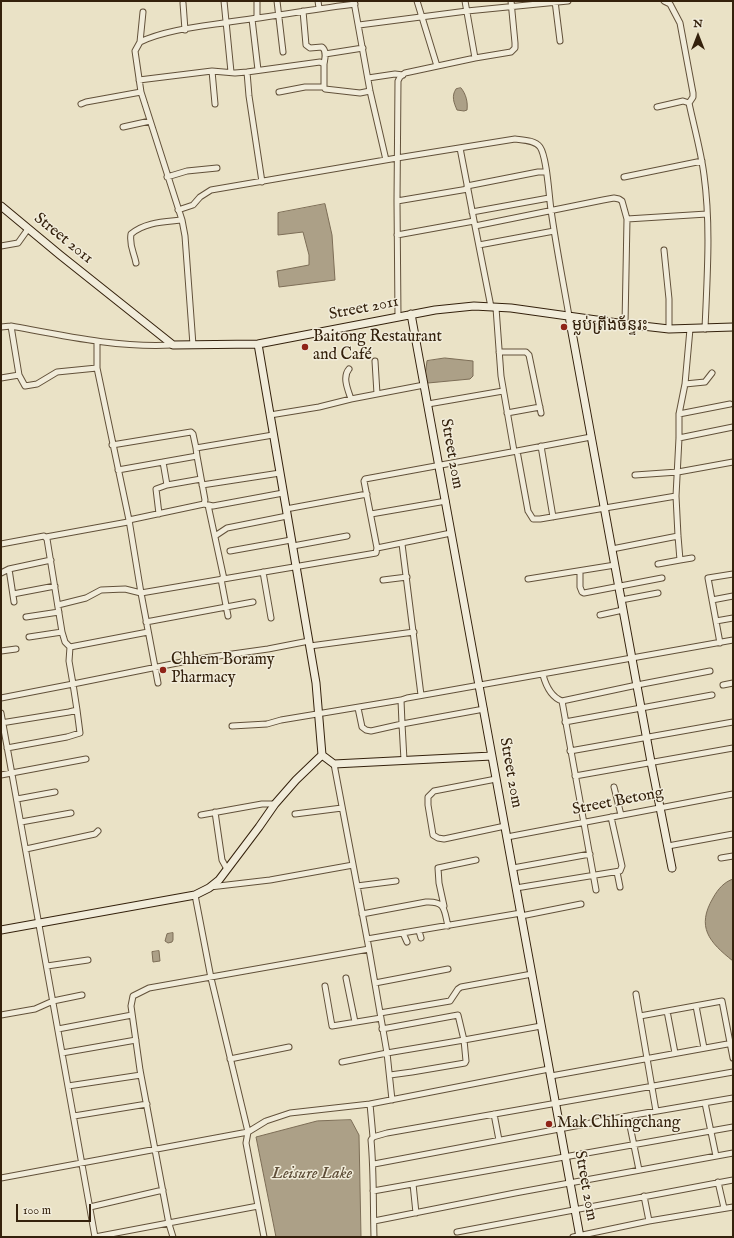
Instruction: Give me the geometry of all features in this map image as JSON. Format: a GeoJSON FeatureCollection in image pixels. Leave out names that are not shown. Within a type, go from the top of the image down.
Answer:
{"type":"FeatureCollection","features":[{"type":"Feature","properties":{"kind":"street"},"geometry":{"type":"LineString","coordinates":[[224,1],[230,72]]}},
{"type":"Feature","properties":{"kind":"street"},"geometry":{"type":"LineString","coordinates":[[257,1],[255,19],[258,70]]}},
{"type":"Feature","properties":{"kind":"street"},"geometry":{"type":"LineString","coordinates":[[277,1],[283,52]]}},
{"type":"Feature","properties":{"kind":"street"},"geometry":{"type":"LineString","coordinates":[[318,1],[319,8]]}},
{"type":"Feature","properties":{"kind":"street"},"geometry":{"type":"LineString","coordinates":[[417,1],[437,66]]}},
{"type":"Feature","properties":{"kind":"street"},"geometry":{"type":"LineString","coordinates":[[465,1],[475,58]]}},
{"type":"Feature","properties":{"kind":"street"},"geometry":{"type":"LineString","coordinates":[[359,25],[511,4],[568,1]]}},
{"type":"Feature","properties":{"kind":"street"},"geometry":{"type":"LineString","coordinates":[[664,1],[670,4],[680,23],[693,92],[693,97],[689,103],[702,161],[706,190],[708,253],[705,329]]}},
{"type":"Feature","properties":{"kind":"street"},"geometry":{"type":"LineString","coordinates":[[183,2],[185,30]]}},
{"type":"Feature","properties":{"kind":"street"},"geometry":{"type":"LineString","coordinates":[[555,2],[560,41]]}},
{"type":"Feature","properties":{"kind":"street"},"geometry":{"type":"LineString","coordinates":[[140,42],[150,36],[354,3],[370,91],[386,160]]}},
{"type":"Feature","properties":{"kind":"street"},"geometry":{"type":"LineString","coordinates":[[398,317],[398,81],[405,73],[511,52],[515,48],[511,4]]}},
{"type":"Feature","properties":{"kind":"street"},"geometry":{"type":"LineString","coordinates":[[303,11],[306,45],[310,48],[322,47],[324,49],[324,87]]}},
{"type":"Feature","properties":{"kind":"street"},"geometry":{"type":"LineString","coordinates":[[143,12],[140,42],[135,51],[139,80],[141,92],[167,177],[182,220],[185,236],[193,345]]}},
{"type":"Feature","properties":{"kind":"street"},"geometry":{"type":"LineString","coordinates":[[325,54],[363,48]]}},
{"type":"Feature","properties":{"kind":"street"},"geometry":{"type":"LineString","coordinates":[[139,80],[212,71],[247,72],[320,62],[324,64]]}},
{"type":"Feature","properties":{"kind":"street"},"geometry":{"type":"LineString","coordinates":[[212,71],[215,104]]}},
{"type":"Feature","properties":{"kind":"street"},"geometry":{"type":"LineString","coordinates":[[247,72],[249,96],[262,182]]}},
{"type":"Feature","properties":{"kind":"street"},"geometry":{"type":"LineString","coordinates":[[368,78],[395,74],[403,75]]}},
{"type":"Feature","properties":{"kind":"street"},"geometry":{"type":"LineString","coordinates":[[279,92],[305,87],[324,87],[325,89],[360,93],[370,91]]}},
{"type":"Feature","properties":{"kind":"street"},"geometry":{"type":"LineString","coordinates":[[81,104],[141,92]]}},
{"type":"Feature","properties":{"kind":"street"},"geometry":{"type":"LineString","coordinates":[[657,107],[683,101],[689,103]]}},
{"type":"Feature","properties":{"kind":"street"},"geometry":{"type":"LineString","coordinates":[[122,127],[150,121]]}},
{"type":"Feature","properties":{"kind":"street"},"geometry":{"type":"LineString","coordinates":[[178,210],[193,205],[200,197],[211,190],[514,139],[538,144],[544,157],[554,231],[569,316],[651,762],[672,868]]}},
{"type":"Feature","properties":{"kind":"street"},"geometry":{"type":"LineString","coordinates":[[460,148],[479,245],[494,307],[503,391],[528,511],[533,519],[540,519],[676,496]]}},
{"type":"Feature","properties":{"kind":"street"},"geometry":{"type":"LineString","coordinates":[[624,176],[702,161]]}},
{"type":"Feature","properties":{"kind":"street"},"geometry":{"type":"LineString","coordinates":[[167,177],[187,171],[217,168]]}},
{"type":"Feature","properties":{"kind":"street"},"geometry":{"type":"LineString","coordinates":[[397,201],[538,172],[546,172]]}},
{"type":"Feature","properties":{"kind":"street"},"geometry":{"type":"LineString","coordinates":[[472,212],[549,198]]}},
{"type":"Feature","properties":{"kind":"street"},"geometry":{"type":"LineString","coordinates":[[397,235],[475,223],[614,198],[619,199],[622,201],[627,219],[625,324]]}},
{"type":"Feature","properties":{"kind":"street","name":"Street 2011"},"geometry":{"type":"LineString","coordinates":[[1,206],[173,345],[258,344],[411,314],[474,306],[511,308],[669,329],[733,327]]}},
{"type":"Feature","properties":{"kind":"street"},"geometry":{"type":"LineString","coordinates":[[627,219],[707,214]]}},
{"type":"Feature","properties":{"kind":"street"},"geometry":{"type":"LineString","coordinates":[[136,263],[135,254],[132,250],[130,242],[131,234],[136,230],[153,224],[182,220]]}},
{"type":"Feature","properties":{"kind":"street"},"geometry":{"type":"LineString","coordinates":[[1,246],[18,243],[28,228]]}},
{"type":"Feature","properties":{"kind":"street"},"geometry":{"type":"LineString","coordinates":[[479,245],[554,231]]}},
{"type":"Feature","properties":{"kind":"street"},"geometry":{"type":"LineString","coordinates":[[664,250],[669,299],[669,329]]}},
{"type":"Feature","properties":{"kind":"street","name":"Street 20m"},"geometry":{"type":"LineString","coordinates":[[411,314],[556,1104],[575,1210],[577,1236]]}},
{"type":"Feature","properties":{"kind":"street"},"geometry":{"type":"LineString","coordinates":[[1,327],[11,326],[97,342],[159,346],[173,345]]}},
{"type":"Feature","properties":{"kind":"street"},"geometry":{"type":"LineString","coordinates":[[11,326],[19,375],[24,385],[27,386],[42,381],[58,372],[97,368]]}},
{"type":"Feature","properties":{"kind":"street"},"geometry":{"type":"LineString","coordinates":[[680,560],[676,496],[679,414],[690,329]]}},
{"type":"Feature","properties":{"kind":"street"},"geometry":{"type":"LineString","coordinates":[[97,342],[97,368],[112,446],[129,521],[158,683]]}},
{"type":"Feature","properties":{"kind":"street"},"geometry":{"type":"LineString","coordinates":[[1,930],[195,895],[209,888],[219,880],[275,804],[296,780],[322,755],[320,714],[310,643],[286,513],[258,344]]}},
{"type":"Feature","properties":{"kind":"street"},"geometry":{"type":"LineString","coordinates":[[499,352],[526,352],[529,355],[540,410],[507,413]]}},
{"type":"Feature","properties":{"kind":"street"},"geometry":{"type":"LineString","coordinates":[[375,361],[377,394]]}},
{"type":"Feature","properties":{"kind":"street"},"geometry":{"type":"LineString","coordinates":[[349,369],[345,377],[351,399]]}},
{"type":"Feature","properties":{"kind":"street"},"geometry":{"type":"LineString","coordinates":[[684,384],[705,382],[712,373]]}},
{"type":"Feature","properties":{"kind":"street"},"geometry":{"type":"LineString","coordinates":[[1,378],[19,375]]}},
{"type":"Feature","properties":{"kind":"street"},"geometry":{"type":"LineString","coordinates":[[270,415],[319,407],[351,399],[424,385]]}},
{"type":"Feature","properties":{"kind":"street"},"geometry":{"type":"LineString","coordinates":[[428,404],[503,391]]}},
{"type":"Feature","properties":{"kind":"street"},"geometry":{"type":"LineString","coordinates":[[679,414],[730,404]]}},
{"type":"Feature","properties":{"kind":"street"},"geometry":{"type":"LineString","coordinates":[[679,438],[733,427]]}},
{"type":"Feature","properties":{"kind":"street"},"geometry":{"type":"LineString","coordinates":[[112,446],[191,432],[193,434],[205,502],[215,536],[228,616]]}},
{"type":"Feature","properties":{"kind":"street"},"geometry":{"type":"LineString","coordinates":[[196,448],[273,435]]}},
{"type":"Feature","properties":{"kind":"street"},"geometry":{"type":"LineString","coordinates":[[58,605],[86,598],[101,590],[125,589],[141,593],[376,553],[377,548],[364,481],[368,477],[591,437]]}},
{"type":"Feature","properties":{"kind":"street"},"geometry":{"type":"LineString","coordinates":[[541,446],[554,517]]}},
{"type":"Feature","properties":{"kind":"street"},"geometry":{"type":"LineString","coordinates":[[118,470],[197,456]]}},
{"type":"Feature","properties":{"kind":"street"},"geometry":{"type":"LineString","coordinates":[[163,462],[167,486]]}},
{"type":"Feature","properties":{"kind":"street"},"geometry":{"type":"LineString","coordinates":[[635,475],[678,472],[733,462]]}},
{"type":"Feature","properties":{"kind":"street"},"geometry":{"type":"LineString","coordinates":[[160,514],[156,489],[167,486],[280,473]]}},
{"type":"Feature","properties":{"kind":"street"},"geometry":{"type":"LineString","coordinates":[[1,544],[46,537],[206,505],[283,493]]}},
{"type":"Feature","properties":{"kind":"street"},"geometry":{"type":"LineString","coordinates":[[215,536],[227,528],[367,494]]}},
{"type":"Feature","properties":{"kind":"street"},"geometry":{"type":"LineString","coordinates":[[371,514],[446,501]]}},
{"type":"Feature","properties":{"kind":"street"},"geometry":{"type":"LineString","coordinates":[[377,548],[452,533]]}},
{"type":"Feature","properties":{"kind":"street"},"geometry":{"type":"LineString","coordinates":[[230,551],[347,536]]}},
{"type":"Feature","properties":{"kind":"street"},"geometry":{"type":"LineString","coordinates":[[612,548],[678,536]]}},
{"type":"Feature","properties":{"kind":"street"},"geometry":{"type":"LineString","coordinates":[[7,748],[67,738],[80,733],[69,661],[70,647],[65,642],[62,632],[46,537]]}},
{"type":"Feature","properties":{"kind":"street"},"geometry":{"type":"LineString","coordinates":[[402,544],[421,695]]}},
{"type":"Feature","properties":{"kind":"street"},"geometry":{"type":"LineString","coordinates":[[658,564],[692,558]]}},
{"type":"Feature","properties":{"kind":"street"},"geometry":{"type":"LineString","coordinates":[[1,573],[9,569],[51,560]]}},
{"type":"Feature","properties":{"kind":"street"},"geometry":{"type":"LineString","coordinates":[[528,579],[615,565]]}},
{"type":"Feature","properties":{"kind":"street"},"geometry":{"type":"LineString","coordinates":[[9,569],[14,602]]}},
{"type":"Feature","properties":{"kind":"street"},"geometry":{"type":"LineString","coordinates":[[580,571],[580,587],[582,592],[587,593],[618,585],[662,578]]}},
{"type":"Feature","properties":{"kind":"street"},"geometry":{"type":"LineString","coordinates":[[263,572],[271,618]]}},
{"type":"Feature","properties":{"kind":"street"},"geometry":{"type":"LineString","coordinates":[[720,643],[708,578],[733,574]]}},
{"type":"Feature","properties":{"kind":"street"},"geometry":{"type":"LineString","coordinates":[[383,580],[407,577]]}},
{"type":"Feature","properties":{"kind":"street"},"geometry":{"type":"LineString","coordinates":[[13,594],[55,586]]}},
{"type":"Feature","properties":{"kind":"street"},"geometry":{"type":"LineString","coordinates":[[621,600],[658,592]]}},
{"type":"Feature","properties":{"kind":"street"},"geometry":{"type":"LineString","coordinates":[[712,600],[733,596]]}},
{"type":"Feature","properties":{"kind":"street"},"geometry":{"type":"LineString","coordinates":[[146,622],[253,602]]}},
{"type":"Feature","properties":{"kind":"street"},"geometry":{"type":"LineString","coordinates":[[600,614],[623,610]]}},
{"type":"Feature","properties":{"kind":"street"},"geometry":{"type":"LineString","coordinates":[[26,617],[59,612]]}},
{"type":"Feature","properties":{"kind":"street"},"geometry":{"type":"LineString","coordinates":[[716,621],[733,618]]}},
{"type":"Feature","properties":{"kind":"street"},"geometry":{"type":"LineString","coordinates":[[29,637],[62,632]]}},
{"type":"Feature","properties":{"kind":"street"},"geometry":{"type":"LineString","coordinates":[[70,647],[148,632]]}},
{"type":"Feature","properties":{"kind":"street"},"geometry":{"type":"LineString","coordinates":[[1,698],[197,660],[310,643],[414,632]]}},
{"type":"Feature","properties":{"kind":"street"},"geometry":{"type":"LineString","coordinates":[[232,726],[267,724],[281,720],[358,708],[421,695],[543,675],[733,640]]}},
{"type":"Feature","properties":{"kind":"street"},"geometry":{"type":"LineString","coordinates":[[1,651],[16,649]]}},
{"type":"Feature","properties":{"kind":"street"},"geometry":{"type":"LineString","coordinates":[[543,675],[552,694],[556,699],[562,701],[710,671]]}},
{"type":"Feature","properties":{"kind":"street"},"geometry":{"type":"LineString","coordinates":[[723,685],[733,682]]}},
{"type":"Feature","properties":{"kind":"street"},"geometry":{"type":"LineString","coordinates":[[565,722],[712,695]]}},
{"type":"Feature","properties":{"kind":"street"},"geometry":{"type":"LineString","coordinates":[[401,700],[404,760]]}},
{"type":"Feature","properties":{"kind":"street"},"geometry":{"type":"LineString","coordinates":[[562,701],[596,890]]}},
{"type":"Feature","properties":{"kind":"street"},"geometry":{"type":"LineString","coordinates":[[358,708],[362,727],[371,731],[484,709]]}},
{"type":"Feature","properties":{"kind":"street"},"geometry":{"type":"LineString","coordinates":[[2,723],[77,710]]}},
{"type":"Feature","properties":{"kind":"street"},"geometry":{"type":"LineString","coordinates":[[1,713],[95,1237],[258,1206]]}},
{"type":"Feature","properties":{"kind":"street"},"geometry":{"type":"LineString","coordinates":[[570,751],[733,722]]}},
{"type":"Feature","properties":{"kind":"street"},"geometry":{"type":"LineString","coordinates":[[575,776],[733,748]]}},
{"type":"Feature","properties":{"kind":"street"},"geometry":{"type":"LineString","coordinates":[[322,755],[334,764],[492,756]]}},
{"type":"Feature","properties":{"kind":"street"},"geometry":{"type":"LineString","coordinates":[[1,775],[86,759]]}},
{"type":"Feature","properties":{"kind":"street"},"geometry":{"type":"LineString","coordinates":[[334,764],[375,983],[387,1053],[392,1100]]}},
{"type":"Feature","properties":{"kind":"street"},"geometry":{"type":"LineString","coordinates":[[496,779],[434,791],[428,797],[433,835],[438,838],[444,838],[505,826]]}},
{"type":"Feature","properties":{"kind":"street"},"geometry":{"type":"LineString","coordinates":[[614,787],[621,815]]}},
{"type":"Feature","properties":{"kind":"street"},"geometry":{"type":"LineString","coordinates":[[17,799],[55,792]]}},
{"type":"Feature","properties":{"kind":"street","name":"Street Betong"},"geometry":{"type":"LineString","coordinates":[[507,837],[733,794]]}},
{"type":"Feature","properties":{"kind":"street"},"geometry":{"type":"LineString","coordinates":[[201,815],[262,804],[275,804]]}},
{"type":"Feature","properties":{"kind":"street"},"geometry":{"type":"LineString","coordinates":[[295,814],[342,808]]}},
{"type":"Feature","properties":{"kind":"street"},"geometry":{"type":"LineString","coordinates":[[215,812],[222,860],[226,869]]}},
{"type":"Feature","properties":{"kind":"street"},"geometry":{"type":"LineString","coordinates":[[21,822],[71,813]]}},
{"type":"Feature","properties":{"kind":"street"},"geometry":{"type":"LineString","coordinates":[[611,817],[622,866],[618,872],[620,887]]}},
{"type":"Feature","properties":{"kind":"street"},"geometry":{"type":"LineString","coordinates":[[26,849],[96,834],[98,831]]}},
{"type":"Feature","properties":{"kind":"street"},"geometry":{"type":"LineString","coordinates":[[668,846],[733,834]]}},
{"type":"Feature","properties":{"kind":"street"},"geometry":{"type":"LineString","coordinates":[[513,868],[590,854]]}},
{"type":"Feature","properties":{"kind":"street"},"geometry":{"type":"LineString","coordinates":[[721,858],[733,856]]}},
{"type":"Feature","properties":{"kind":"street"},"geometry":{"type":"LineString","coordinates":[[448,926],[438,883],[438,868],[476,860]]}},
{"type":"Feature","properties":{"kind":"street"},"geometry":{"type":"LineString","coordinates":[[209,888],[270,880],[353,865]]}},
{"type":"Feature","properties":{"kind":"street"},"geometry":{"type":"LineString","coordinates":[[516,888],[618,872]]}},
{"type":"Feature","properties":{"kind":"street"},"geometry":{"type":"LineString","coordinates":[[357,886],[396,881]]}},
{"type":"Feature","properties":{"kind":"street"},"geometry":{"type":"LineString","coordinates":[[195,895],[211,978],[248,1132],[246,1143],[264,1237]]}},
{"type":"Feature","properties":{"kind":"street"},"geometry":{"type":"LineString","coordinates":[[362,914],[426,902],[441,904],[444,909]]}},
{"type":"Feature","properties":{"kind":"street"},"geometry":{"type":"LineString","coordinates":[[367,939],[521,915],[580,904]]}},
{"type":"Feature","properties":{"kind":"street"},"geometry":{"type":"LineString","coordinates":[[419,931],[420,938]]}},
{"type":"Feature","properties":{"kind":"street"},"geometry":{"type":"LineString","coordinates":[[403,933],[407,942]]}},
{"type":"Feature","properties":{"kind":"street"},"geometry":{"type":"LineString","coordinates":[[173,1237],[169,1224],[141,1075],[131,1006],[133,996],[146,989],[369,949]]}},
{"type":"Feature","properties":{"kind":"street"},"geometry":{"type":"LineString","coordinates":[[47,966],[88,960]]}},
{"type":"Feature","properties":{"kind":"street"},"geometry":{"type":"LineString","coordinates":[[375,983],[448,969]]}},
{"type":"Feature","properties":{"kind":"street"},"geometry":{"type":"LineString","coordinates":[[325,986],[332,1026],[450,1001],[458,989],[462,987],[532,974]]}},
{"type":"Feature","properties":{"kind":"street"},"geometry":{"type":"LineString","coordinates":[[346,978],[354,1022]]}},
{"type":"Feature","properties":{"kind":"street"},"geometry":{"type":"LineString","coordinates":[[636,994],[656,1111]]}},
{"type":"Feature","properties":{"kind":"street"},"geometry":{"type":"LineString","coordinates":[[1,1015],[35,1009],[53,1001],[82,995]]}},
{"type":"Feature","properties":{"kind":"street"},"geometry":{"type":"LineString","coordinates":[[640,1016],[722,1001],[732,1043],[733,1058]]}},
{"type":"Feature","properties":{"kind":"street"},"geometry":{"type":"LineString","coordinates":[[696,1006],[704,1048]]}},
{"type":"Feature","properties":{"kind":"street"},"geometry":{"type":"LineString","coordinates":[[667,1011],[675,1053]]}},
{"type":"Feature","properties":{"kind":"street"},"geometry":{"type":"LineString","coordinates":[[58,1028],[132,1015]]}},
{"type":"Feature","properties":{"kind":"street"},"geometry":{"type":"LineString","coordinates":[[382,1029],[458,1015],[464,1040],[465,1063],[390,1075]]}},
{"type":"Feature","properties":{"kind":"street"},"geometry":{"type":"LineString","coordinates":[[342,1062],[541,1026]]}},
{"type":"Feature","properties":{"kind":"street"},"geometry":{"type":"LineString","coordinates":[[62,1053],[136,1040]]}},
{"type":"Feature","properties":{"kind":"street"},"geometry":{"type":"LineString","coordinates":[[1,1178],[248,1132],[266,1121],[290,1113],[370,1104],[550,1072],[647,1058],[732,1043]]}},
{"type":"Feature","properties":{"kind":"street"},"geometry":{"type":"LineString","coordinates":[[230,1058],[289,1048]]}},
{"type":"Feature","properties":{"kind":"street"},"geometry":{"type":"LineString","coordinates":[[373,1137],[387,1133],[733,1072]]}},
{"type":"Feature","properties":{"kind":"street"},"geometry":{"type":"LineString","coordinates":[[68,1086],[141,1075]]}},
{"type":"Feature","properties":{"kind":"street"},"geometry":{"type":"LineString","coordinates":[[374,1164],[628,1116],[733,1098]]}},
{"type":"Feature","properties":{"kind":"street"},"geometry":{"type":"LineString","coordinates":[[705,1103],[716,1156]]}},
{"type":"Feature","properties":{"kind":"street"},"geometry":{"type":"LineString","coordinates":[[74,1116],[147,1104]]}},
{"type":"Feature","properties":{"kind":"street"},"geometry":{"type":"LineString","coordinates":[[370,1104],[373,1137],[371,1140],[374,1164],[374,1237]]}},
{"type":"Feature","properties":{"kind":"street"},"geometry":{"type":"LineString","coordinates":[[494,1114],[499,1140]]}},
{"type":"Feature","properties":{"kind":"street"},"geometry":{"type":"LineString","coordinates":[[628,1116],[639,1170]]}},
{"type":"Feature","properties":{"kind":"street"},"geometry":{"type":"LineString","coordinates":[[373,1191],[733,1127]]}},
{"type":"Feature","properties":{"kind":"street"},"geometry":{"type":"LineString","coordinates":[[374,1221],[733,1153]]}},
{"type":"Feature","properties":{"kind":"street"},"geometry":{"type":"LineString","coordinates":[[457,1232],[733,1180]]}},
{"type":"Feature","properties":{"kind":"street"},"geometry":{"type":"LineString","coordinates":[[718,1182],[724,1208]]}},
{"type":"Feature","properties":{"kind":"street"},"geometry":{"type":"LineString","coordinates":[[413,1184],[416,1213]]}},
{"type":"Feature","properties":{"kind":"street"},"geometry":{"type":"LineString","coordinates":[[90,1207],[163,1190]]}},
{"type":"Feature","properties":{"kind":"street"},"geometry":{"type":"LineString","coordinates":[[644,1196],[649,1221]]}},
{"type":"Feature","properties":{"kind":"street"},"geometry":{"type":"LineString","coordinates":[[577,1236],[649,1221],[733,1207]]}},
{"type":"Feature","properties":{"kind":"water"},"geometry":{"type":"Polygon","coordinates":[[[461,88],[467,101],[467,110],[464,111],[457,110],[454,100],[456,89],[461,88]]]}},
{"type":"Feature","properties":{"kind":"water"},"geometry":{"type":"Polygon","coordinates":[[[325,204],[332,235],[335,280],[279,287],[277,271],[309,265],[309,255],[303,232],[278,235],[278,213],[325,204]]]}},
{"type":"Feature","properties":{"kind":"water"},"geometry":{"type":"Polygon","coordinates":[[[445,358],[473,361],[473,376],[470,379],[428,383],[425,376],[427,361],[445,358]]]}},
{"type":"Feature","properties":{"kind":"water"},"geometry":{"type":"Polygon","coordinates":[[[733,879],[733,961],[717,947],[712,940],[706,926],[706,917],[708,908],[719,889],[733,879]]]}},
{"type":"Feature","properties":{"kind":"water"},"geometry":{"type":"Polygon","coordinates":[[[173,933],[172,942],[168,943],[165,941],[167,934],[173,933]]]}},
{"type":"Feature","properties":{"kind":"water"},"geometry":{"type":"Polygon","coordinates":[[[159,951],[160,961],[153,962],[152,952],[159,951]]]}},
{"type":"Feature","properties":{"kind":"water","name":"Leisure Lake"},"geometry":{"type":"Polygon","coordinates":[[[351,1120],[359,1135],[361,1237],[276,1237],[256,1137],[317,1121],[351,1120]]]}},
{"type":"Feature","properties":{"kind":"place","name":"ម្លប់ព្រីងច័ន្ទរះ"},"geometry":{"type":"Point","coordinates":[564,327]}},
{"type":"Feature","properties":{"kind":"place","name":"Baitong Restaurant and Café"},"geometry":{"type":"Point","coordinates":[305,347]}},
{"type":"Feature","properties":{"kind":"place","name":"Chhem Boramy Pharmacy"},"geometry":{"type":"Point","coordinates":[163,670]}},
{"type":"Feature","properties":{"kind":"place","name":"Mak Chhingchang"},"geometry":{"type":"Point","coordinates":[549,1124]}}]}
